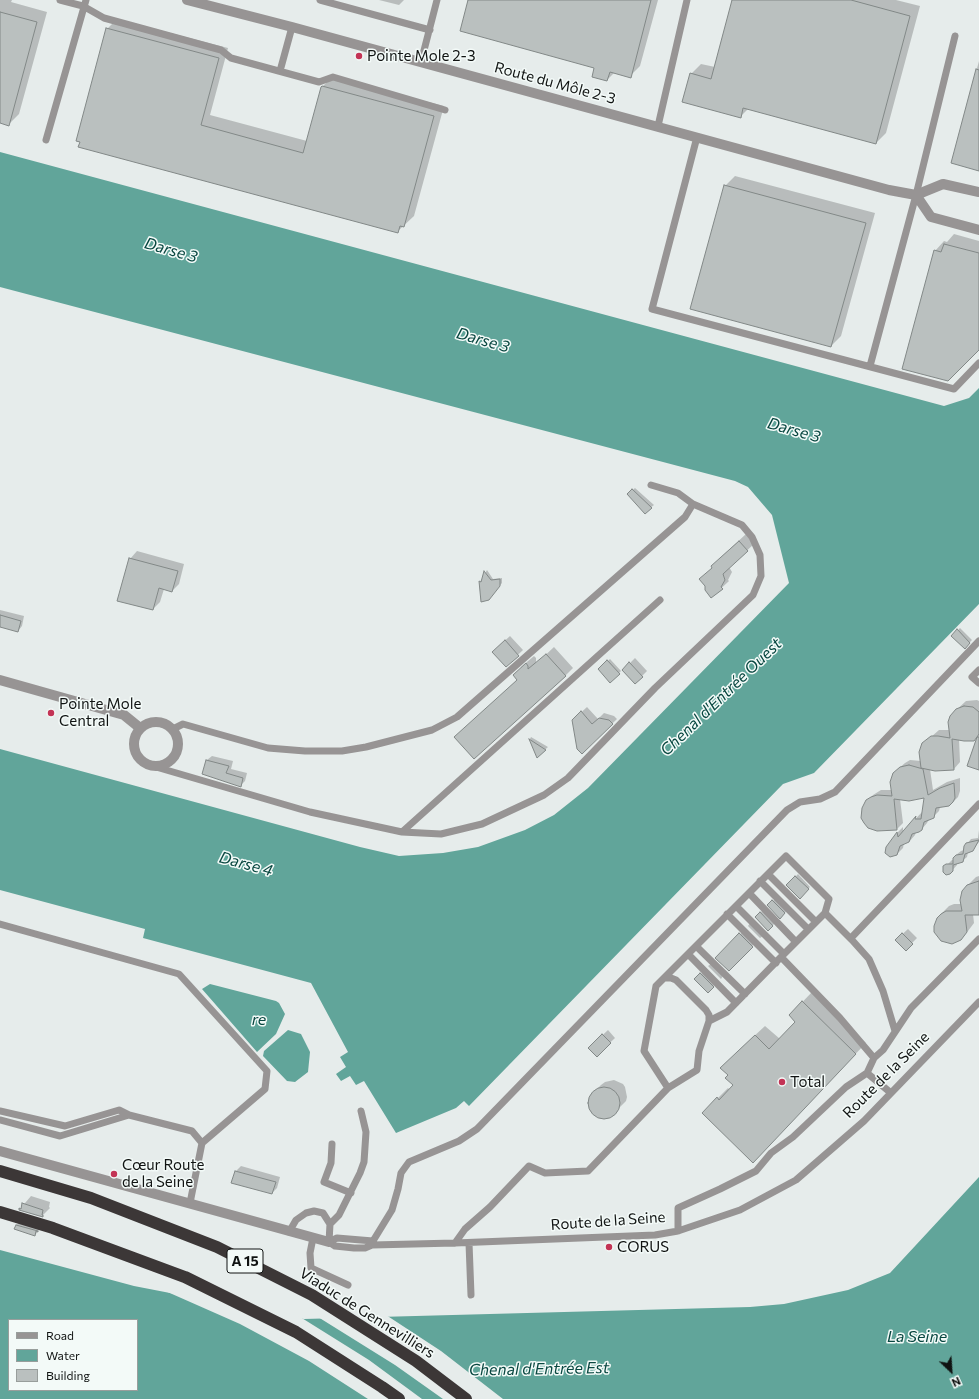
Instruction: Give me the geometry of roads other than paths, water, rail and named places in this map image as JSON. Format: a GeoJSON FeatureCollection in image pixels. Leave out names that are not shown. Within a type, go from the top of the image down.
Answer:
{"type":"FeatureCollection","features":[{"type":"Feature","properties":{"kind":"highway","name":"Viaduc de Gennevilliers"},"geometry":{"type":"LineString","coordinates":[[0,1171],[91,1198],[217,1247],[312,1295],[416,1361],[466,1399]]}},
{"type":"Feature","properties":{"kind":"highway","name":"A 15"},"geometry":{"type":"LineString","coordinates":[[0,1212],[53,1228],[185,1277],[296,1332],[382,1387],[398,1399]]}},
{"type":"Feature","properties":{"kind":"street","name":"Route du Môle 2-3"},"geometry":{"type":"LineString","coordinates":[[187,0],[205,2],[889,190],[916,195]]}},
{"type":"Feature","properties":{"kind":"street"},"geometry":{"type":"LineString","coordinates":[[979,192],[943,184],[916,195],[931,217],[979,230]]}},
{"type":"Feature","properties":{"kind":"street"},"geometry":{"type":"LineString","coordinates":[[0,680],[124,715],[140,728]]}},
{"type":"Feature","properties":{"kind":"street"},"geometry":{"type":"LineString","coordinates":[[160,722],[167,724],[173,729],[179,742],[178,750],[170,762],[163,766],[156,767],[142,762],[134,749],[135,734],[140,728],[146,724],[160,722]]}},
{"type":"Feature","properties":{"kind":"street","name":"Route de la Seine"},"geometry":{"type":"LineString","coordinates":[[0,1151],[329,1242]]}},
{"type":"Feature","properties":{"kind":"lane"},"geometry":{"type":"LineString","coordinates":[[60,0],[84,3],[104,18],[221,50],[231,58],[319,82],[333,77],[445,110]]}},
{"type":"Feature","properties":{"kind":"lane"},"geometry":{"type":"LineString","coordinates":[[320,0],[430,30]]}},
{"type":"Feature","properties":{"kind":"lane"},"geometry":{"type":"LineString","coordinates":[[421,62],[437,0]]}},
{"type":"Feature","properties":{"kind":"lane"},"geometry":{"type":"LineString","coordinates":[[658,126],[687,0]]}},
{"type":"Feature","properties":{"kind":"lane"},"geometry":{"type":"LineString","coordinates":[[46,140],[84,3]]}},
{"type":"Feature","properties":{"kind":"lane"},"geometry":{"type":"LineString","coordinates":[[280,71],[292,27]]}},
{"type":"Feature","properties":{"kind":"lane"},"geometry":{"type":"LineString","coordinates":[[870,366],[916,195],[955,36]]}},
{"type":"Feature","properties":{"kind":"lane"},"geometry":{"type":"LineString","coordinates":[[697,137],[652,309],[954,389],[979,363]]}},
{"type":"Feature","properties":{"kind":"lane"},"geometry":{"type":"LineString","coordinates":[[156,767],[310,812],[402,832],[441,834],[482,824],[544,795],[568,778],[655,688],[753,595],[761,576],[760,555],[752,537],[742,525],[693,504],[678,493],[651,485]]}},
{"type":"Feature","properties":{"kind":"lane"},"geometry":{"type":"LineString","coordinates":[[173,729],[183,724],[268,748],[305,752],[342,751],[373,745],[432,730],[457,717],[685,517],[693,504]]}},
{"type":"Feature","properties":{"kind":"lane"},"geometry":{"type":"LineString","coordinates":[[402,832],[660,600]]}},
{"type":"Feature","properties":{"kind":"lane"},"geometry":{"type":"LineString","coordinates":[[373,1243],[392,1210],[401,1173],[409,1162],[459,1142],[477,1129],[787,810],[800,802],[820,799],[835,792],[979,641]]}},
{"type":"Feature","properties":{"kind":"lane"},"geometry":{"type":"LineString","coordinates":[[979,670],[972,677],[979,683]]}},
{"type":"Feature","properties":{"kind":"lane"},"geometry":{"type":"LineString","coordinates":[[851,938],[979,804]]}},
{"type":"Feature","properties":{"kind":"lane"},"geometry":{"type":"LineString","coordinates":[[668,1088],[644,1050],[656,986],[786,856],[829,899],[825,913],[727,1012],[709,1021]]}},
{"type":"Feature","properties":{"kind":"lane"},"geometry":{"type":"LineString","coordinates":[[768,874],[816,922]]}},
{"type":"Feature","properties":{"kind":"lane"},"geometry":{"type":"LineString","coordinates":[[760,881],[808,929]]}},
{"type":"Feature","properties":{"kind":"lane"},"geometry":{"type":"LineString","coordinates":[[749,893],[796,942]]}},
{"type":"Feature","properties":{"kind":"lane"},"geometry":{"type":"LineString","coordinates":[[736,906],[780,958],[840,1018],[874,1058]]}},
{"type":"Feature","properties":{"kind":"lane"},"geometry":{"type":"LineString","coordinates":[[825,913],[851,938],[869,960],[883,991],[895,1032]]}},
{"type":"Feature","properties":{"kind":"lane"},"geometry":{"type":"LineString","coordinates":[[727,914],[780,958]]}},
{"type":"Feature","properties":{"kind":"lane"},"geometry":{"type":"LineString","coordinates":[[0,924],[179,974],[267,1071],[265,1089],[202,1143],[190,1203]]}},
{"type":"Feature","properties":{"kind":"lane"},"geometry":{"type":"LineString","coordinates":[[678,1231],[678,1208],[720,1190],[756,1171],[771,1153],[793,1137],[846,1087],[867,1073],[874,1058],[883,1050],[910,1008],[979,939]]}},
{"type":"Feature","properties":{"kind":"lane"},"geometry":{"type":"LineString","coordinates":[[696,946],[745,994]]}},
{"type":"Feature","properties":{"kind":"lane"},"geometry":{"type":"LineString","coordinates":[[688,954],[736,1003]]}},
{"type":"Feature","properties":{"kind":"lane"},"geometry":{"type":"LineString","coordinates":[[454,1243],[465,1229],[490,1207],[529,1166],[546,1173],[588,1172],[668,1088],[697,1070],[699,1052],[709,1021],[709,1015],[706,1010],[676,980],[665,978]]}},
{"type":"Feature","properties":{"kind":"lane","name":"Route de la Seine"},"geometry":{"type":"LineString","coordinates":[[329,1242],[337,1238],[373,1243],[469,1243],[656,1235],[678,1231],[740,1210],[796,1180],[864,1121],[979,1002]]}},
{"type":"Feature","properties":{"kind":"lane"},"geometry":{"type":"LineString","coordinates":[[867,1073],[891,1093]]}},
{"type":"Feature","properties":{"kind":"lane"},"geometry":{"type":"LineString","coordinates":[[0,1111],[65,1126],[119,1110],[129,1115],[192,1131],[202,1143]]}},
{"type":"Feature","properties":{"kind":"lane"},"geometry":{"type":"LineString","coordinates":[[330,1224],[339,1215],[362,1169],[366,1149],[366,1132],[361,1111]]}},
{"type":"Feature","properties":{"kind":"lane"},"geometry":{"type":"LineString","coordinates":[[0,1120],[60,1136],[129,1115]]}},
{"type":"Feature","properties":{"kind":"lane"},"geometry":{"type":"LineString","coordinates":[[332,1144],[331,1162],[324,1182],[350,1193]]}},
{"type":"Feature","properties":{"kind":"lane"},"geometry":{"type":"LineString","coordinates":[[289,1232],[296,1220],[306,1213],[314,1211],[323,1212],[330,1224],[329,1242]]}},
{"type":"Feature","properties":{"kind":"lane"},"geometry":{"type":"LineString","coordinates":[[313,1238],[310,1253],[311,1268],[348,1285]]}},
{"type":"Feature","properties":{"kind":"lane"},"geometry":{"type":"LineString","coordinates":[[469,1243],[472,1295]]}},
{"type":"Feature","properties":{"kind":"water"},"geometry":{"type":"Polygon","coordinates":[[[0,152],[944,406],[969,398],[979,388],[979,604],[814,773],[783,784],[469,1106],[464,1101],[456,1108],[396,1133],[364,1081],[356,1085],[350,1076],[341,1081],[336,1074],[346,1067],[340,1057],[348,1052],[311,983],[143,938],[145,929],[0,890],[0,749],[360,847],[399,856],[443,853],[478,847],[525,830],[554,815],[588,788],[789,583],[772,515],[748,487],[735,481],[0,287],[0,152]]]}},
{"type":"Feature","properties":{"kind":"water","name":"re"},"geometry":{"type":"Polygon","coordinates":[[[210,984],[279,1003],[285,1014],[276,1034],[257,1052],[202,989],[210,984]]]}},
{"type":"Feature","properties":{"kind":"water"},"geometry":{"type":"Polygon","coordinates":[[[288,1030],[301,1034],[310,1052],[308,1072],[295,1082],[287,1081],[263,1056],[264,1051],[288,1030]]]}},
{"type":"Feature","properties":{"kind":"water"},"geometry":{"type":"Polygon","coordinates":[[[979,1177],[979,1399],[0,1399],[0,1250],[134,1286],[304,1319],[750,1307],[784,1304],[848,1290],[890,1273],[979,1177]]]}},
{"type":"Feature","properties":{"kind":"place","name":"Pointe Mole 2-3"},"geometry":{"type":"Point","coordinates":[359,56]}},
{"type":"Feature","properties":{"kind":"place","name":"Pointe Mole Central"},"geometry":{"type":"Point","coordinates":[51,713]}},
{"type":"Feature","properties":{"kind":"place","name":"Total"},"geometry":{"type":"Point","coordinates":[782,1082]}},
{"type":"Feature","properties":{"kind":"place","name":"Cœur Route de la Seine"},"geometry":{"type":"Point","coordinates":[114,1174]}},
{"type":"Feature","properties":{"kind":"place","name":"CORUS"},"geometry":{"type":"Point","coordinates":[609,1247]}},
{"type":"Feature","properties":{"kind":"water label","name":"Darse 3"},"geometry":{"type":"Point","coordinates":[171,250]}},
{"type":"Feature","properties":{"kind":"water label","name":"Darse 3"},"geometry":{"type":"Point","coordinates":[483,340]}},
{"type":"Feature","properties":{"kind":"water label","name":"Darse 3"},"geometry":{"type":"Point","coordinates":[794,430]}},
{"type":"Feature","properties":{"kind":"water label","name":"Chenal d'Entrée Ouest"},"geometry":{"type":"Point","coordinates":[721,697]}},
{"type":"Feature","properties":{"kind":"water label","name":"Darse 4"},"geometry":{"type":"Point","coordinates":[246,864]}},
{"type":"Feature","properties":{"kind":"water label","name":"La Seine"},"geometry":{"type":"Point","coordinates":[917,1337]}},
{"type":"Feature","properties":{"kind":"water label","name":"Chenal d'Entrée Est"},"geometry":{"type":"Point","coordinates":[539,1369]}}]}
